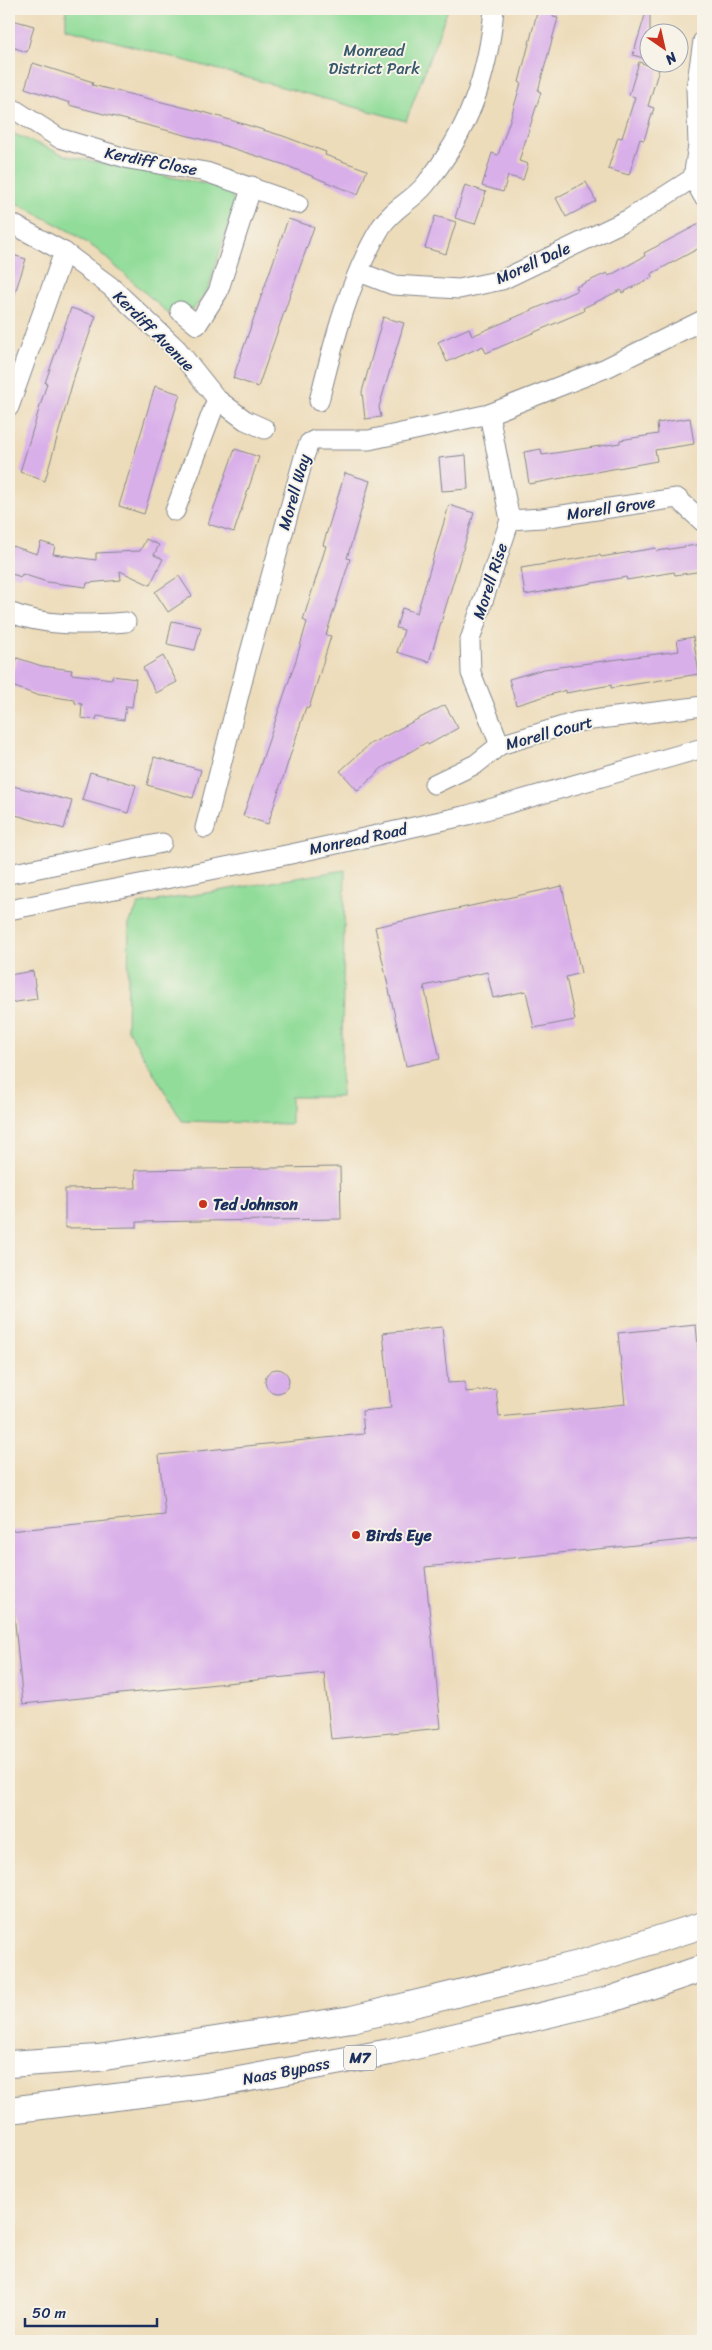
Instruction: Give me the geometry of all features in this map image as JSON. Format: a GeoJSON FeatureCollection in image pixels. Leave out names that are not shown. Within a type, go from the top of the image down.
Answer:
{"type":"FeatureCollection","features":[{"type":"Feature","properties":{"kind":"highway"},"geometry":{"type":"LineString","coordinates":[[9,2064],[98,2058],[352,2019],[579,1964],[703,1925]]}},
{"type":"Feature","properties":{"kind":"highway","name":"Naas Bypass"},"geometry":{"type":"LineString","coordinates":[[9,2110],[206,2086],[390,2052],[612,1999],[703,1968]]}},
{"type":"Feature","properties":{"kind":"street"},"geometry":{"type":"LineString","coordinates":[[319,401],[340,327],[359,272],[381,226],[423,187],[452,149],[471,114],[483,77],[492,33],[494,9]]}},
{"type":"Feature","properties":{"kind":"street"},"geometry":{"type":"LineString","coordinates":[[703,41],[696,88],[698,145],[693,178],[703,196]]}},
{"type":"Feature","properties":{"kind":"street","name":"Kerdiff Close"},"geometry":{"type":"LineString","coordinates":[[9,106],[59,138],[130,159],[206,172],[252,186],[298,204]]}},
{"type":"Feature","properties":{"kind":"street","name":"Morell Dale"},"geometry":{"type":"LineString","coordinates":[[359,272],[393,285],[459,289],[502,280],[629,219],[693,178]]}},
{"type":"Feature","properties":{"kind":"street"},"geometry":{"type":"LineString","coordinates":[[180,311],[197,326],[218,292],[252,186]]}},
{"type":"Feature","properties":{"kind":"street","name":"Kerdiff Avenue"},"geometry":{"type":"LineString","coordinates":[[9,222],[64,252],[110,286],[177,350],[216,399],[245,420],[265,429]]}},
{"type":"Feature","properties":{"kind":"street"},"geometry":{"type":"LineString","coordinates":[[9,407],[64,252]]}},
{"type":"Feature","properties":{"kind":"street","name":"Morell Way"},"geometry":{"type":"LineString","coordinates":[[205,828],[247,662],[309,443],[315,440],[369,440],[490,414],[606,368],[703,320]]}},
{"type":"Feature","properties":{"kind":"street"},"geometry":{"type":"LineString","coordinates":[[175,511],[216,399]]}},
{"type":"Feature","properties":{"kind":"street","name":"Morell Rise"},"geometry":{"type":"LineString","coordinates":[[490,414],[510,520],[470,640],[471,673],[500,745]]}},
{"type":"Feature","properties":{"kind":"street","name":"Morell Grove"},"geometry":{"type":"LineString","coordinates":[[510,520],[542,518],[677,498],[703,522]]}},
{"type":"Feature","properties":{"kind":"street"},"geometry":{"type":"LineString","coordinates":[[9,612],[18,616],[78,626],[126,622]]}},
{"type":"Feature","properties":{"kind":"street","name":"Morell Court"},"geometry":{"type":"LineString","coordinates":[[434,784],[476,764],[500,745],[576,722],[703,706]]}},
{"type":"Feature","properties":{"kind":"street","name":"Monread Road"},"geometry":{"type":"LineString","coordinates":[[9,910],[291,854],[468,815],[703,748]]}},
{"type":"Feature","properties":{"kind":"street"},"geometry":{"type":"LineString","coordinates":[[9,874],[162,843]]}},
{"type":"Feature","properties":{"kind":"green space","name":"Monread District Park"},"geometry":{"type":"Polygon","coordinates":[[[66,9],[448,9],[406,121],[66,28],[66,9]]]}},
{"type":"Feature","properties":{"kind":"green space"},"geometry":{"type":"Polygon","coordinates":[[[9,132],[67,156],[220,187],[232,194],[234,206],[209,287],[193,310],[181,304],[169,314],[96,249],[71,232],[9,199],[9,132]]]}},
{"type":"Feature","properties":{"kind":"green space"},"geometry":{"type":"Polygon","coordinates":[[[345,870],[341,1097],[291,1097],[291,1124],[182,1121],[127,1028],[129,924],[139,904],[345,870]]]}},
{"type":"Feature","properties":{"kind":"building"},"geometry":{"type":"Polygon","coordinates":[[[538,9],[555,9],[553,17],[558,18],[538,91],[541,92],[519,161],[528,164],[523,180],[508,176],[503,192],[482,186],[492,153],[498,155],[510,120],[521,83],[519,82],[538,9]]]}},
{"type":"Feature","properties":{"kind":"building"},"geometry":{"type":"Polygon","coordinates":[[[646,12],[650,13],[650,22],[643,22],[646,12]]]}},
{"type":"Feature","properties":{"kind":"building"},"geometry":{"type":"Polygon","coordinates":[[[9,19],[34,26],[27,52],[9,46],[9,19]]]}},
{"type":"Feature","properties":{"kind":"building"},"geometry":{"type":"Polygon","coordinates":[[[640,32],[640,57],[633,55],[640,32]]]}},
{"type":"Feature","properties":{"kind":"building"},"geometry":{"type":"Polygon","coordinates":[[[639,62],[640,72],[658,72],[648,106],[654,108],[644,140],[640,139],[629,175],[608,169],[618,137],[622,138],[635,97],[629,95],[639,62]]]}},
{"type":"Feature","properties":{"kind":"building"},"geometry":{"type":"Polygon","coordinates":[[[33,63],[93,82],[92,85],[207,113],[283,136],[326,152],[325,155],[367,170],[358,195],[285,165],[216,143],[69,105],[70,103],[25,88],[33,63]]]}},
{"type":"Feature","properties":{"kind":"building"},"geometry":{"type":"Polygon","coordinates":[[[586,182],[596,201],[566,217],[556,198],[586,182]]]}},
{"type":"Feature","properties":{"kind":"building"},"geometry":{"type":"Polygon","coordinates":[[[465,185],[486,192],[475,224],[455,218],[465,185]]]}},
{"type":"Feature","properties":{"kind":"building"},"geometry":{"type":"Polygon","coordinates":[[[435,216],[456,222],[446,254],[425,248],[435,216]]]}},
{"type":"Feature","properties":{"kind":"building"},"geometry":{"type":"Polygon","coordinates":[[[288,219],[314,227],[258,387],[233,378],[288,219]]]}},
{"type":"Feature","properties":{"kind":"building"},"geometry":{"type":"Polygon","coordinates":[[[703,222],[703,246],[651,274],[652,277],[622,293],[621,290],[583,308],[584,311],[486,353],[483,346],[447,362],[438,342],[469,328],[472,336],[578,290],[576,287],[607,273],[609,276],[645,256],[644,253],[703,222]]]}},
{"type":"Feature","properties":{"kind":"building"},"geometry":{"type":"Polygon","coordinates":[[[9,254],[26,259],[12,302],[9,302],[9,254]]]}},
{"type":"Feature","properties":{"kind":"building"},"geometry":{"type":"Polygon","coordinates":[[[71,308],[96,316],[75,374],[45,481],[20,472],[47,383],[45,383],[71,308]]]}},
{"type":"Feature","properties":{"kind":"building"},"geometry":{"type":"Polygon","coordinates":[[[383,317],[404,323],[379,407],[381,417],[365,419],[362,392],[383,317]]]}},
{"type":"Feature","properties":{"kind":"building"},"geometry":{"type":"Polygon","coordinates":[[[155,386],[180,394],[144,514],[119,506],[155,386]]]}},
{"type":"Feature","properties":{"kind":"building"},"geometry":{"type":"Polygon","coordinates":[[[690,418],[694,444],[655,450],[657,461],[529,484],[524,452],[541,449],[542,455],[620,443],[620,440],[658,434],[657,423],[690,418]]]}},
{"type":"Feature","properties":{"kind":"building"},"geometry":{"type":"Polygon","coordinates":[[[235,449],[259,457],[234,532],[208,524],[235,449]]]}},
{"type":"Feature","properties":{"kind":"building"},"geometry":{"type":"Polygon","coordinates":[[[466,455],[468,489],[442,491],[439,458],[466,455]]]}},
{"type":"Feature","properties":{"kind":"building"},"geometry":{"type":"Polygon","coordinates":[[[345,473],[370,481],[347,558],[350,559],[326,635],[331,636],[309,708],[306,707],[268,824],[243,816],[296,660],[307,622],[303,620],[326,546],[323,545],[345,473]]]}},
{"type":"Feature","properties":{"kind":"building"},"geometry":{"type":"Polygon","coordinates":[[[449,505],[474,513],[429,662],[397,652],[404,630],[396,628],[402,608],[417,613],[449,505]]]}},
{"type":"Feature","properties":{"kind":"building"},"geometry":{"type":"Polygon","coordinates":[[[146,539],[159,545],[154,555],[163,559],[150,585],[120,571],[121,580],[87,583],[86,587],[47,582],[22,574],[21,577],[9,573],[9,545],[37,554],[41,542],[55,546],[53,554],[96,560],[96,553],[140,551],[146,539]]]}},
{"type":"Feature","properties":{"kind":"building"},"geometry":{"type":"Polygon","coordinates":[[[703,544],[703,571],[675,575],[674,572],[627,580],[626,577],[525,595],[521,568],[600,555],[601,557],[656,548],[657,551],[703,544]]]}},
{"type":"Feature","properties":{"kind":"building"},"geometry":{"type":"Polygon","coordinates":[[[179,576],[192,596],[168,612],[155,592],[179,576]]]}},
{"type":"Feature","properties":{"kind":"building"},"geometry":{"type":"Polygon","coordinates":[[[172,621],[201,627],[195,650],[167,644],[172,621]]]}},
{"type":"Feature","properties":{"kind":"building"},"geometry":{"type":"Polygon","coordinates":[[[693,637],[699,674],[611,688],[611,685],[566,693],[566,690],[516,705],[509,679],[544,669],[679,651],[677,640],[693,637]]]}},
{"type":"Feature","properties":{"kind":"building"},"geometry":{"type":"Polygon","coordinates":[[[163,656],[177,682],[156,693],[143,668],[163,656]]]}},
{"type":"Feature","properties":{"kind":"building"},"geometry":{"type":"Polygon","coordinates":[[[17,658],[42,666],[72,670],[71,674],[112,679],[112,676],[136,679],[132,707],[126,706],[124,720],[97,716],[96,720],[81,718],[82,704],[75,703],[75,700],[34,694],[9,685],[17,658]]]}},
{"type":"Feature","properties":{"kind":"building"},"geometry":{"type":"Polygon","coordinates":[[[445,705],[458,728],[428,745],[427,742],[382,768],[358,791],[340,771],[370,744],[445,705]]]}},
{"type":"Feature","properties":{"kind":"building"},"geometry":{"type":"Polygon","coordinates":[[[154,757],[201,770],[193,798],[147,785],[154,757]]]}},
{"type":"Feature","properties":{"kind":"building"},"geometry":{"type":"Polygon","coordinates":[[[90,772],[136,785],[128,813],[82,800],[90,772]]]}},
{"type":"Feature","properties":{"kind":"building"},"geometry":{"type":"Polygon","coordinates":[[[9,785],[72,801],[64,829],[9,813],[9,785]]]}},
{"type":"Feature","properties":{"kind":"building"},"geometry":{"type":"Polygon","coordinates":[[[562,886],[581,973],[566,977],[575,1020],[534,1028],[526,991],[493,998],[487,972],[424,986],[440,1059],[406,1066],[375,927],[562,886]]]}},
{"type":"Feature","properties":{"kind":"building"},"geometry":{"type":"Polygon","coordinates":[[[33,971],[37,999],[9,1003],[9,975],[33,971]]]}},
{"type":"Feature","properties":{"kind":"building","name":"Ted Johnson"},"geometry":{"type":"Polygon","coordinates":[[[340,1167],[341,1219],[137,1222],[137,1227],[65,1228],[65,1189],[136,1188],[135,1170],[340,1167]]]}},
{"type":"Feature","properties":{"kind":"building","name":"Birds Eye"},"geometry":{"type":"Polygon","coordinates":[[[696,1325],[703,1398],[703,1538],[425,1567],[441,1728],[331,1739],[324,1673],[23,1704],[9,1564],[9,1531],[165,1515],[159,1455],[364,1434],[362,1411],[391,1408],[383,1333],[442,1327],[448,1383],[465,1382],[466,1392],[496,1389],[499,1417],[625,1404],[618,1333],[696,1325]]]}},
{"type":"Feature","properties":{"kind":"building"},"geometry":{"type":"Polygon","coordinates":[[[277,1369],[286,1372],[289,1381],[286,1390],[277,1393],[268,1390],[265,1381],[268,1372],[277,1369]]]}},
{"type":"Feature","properties":{"kind":"place","name":"Ted Johnson"},"geometry":{"type":"Point","coordinates":[203,1204]}},
{"type":"Feature","properties":{"kind":"place","name":"Birds Eye"},"geometry":{"type":"Point","coordinates":[356,1535]}}]}
